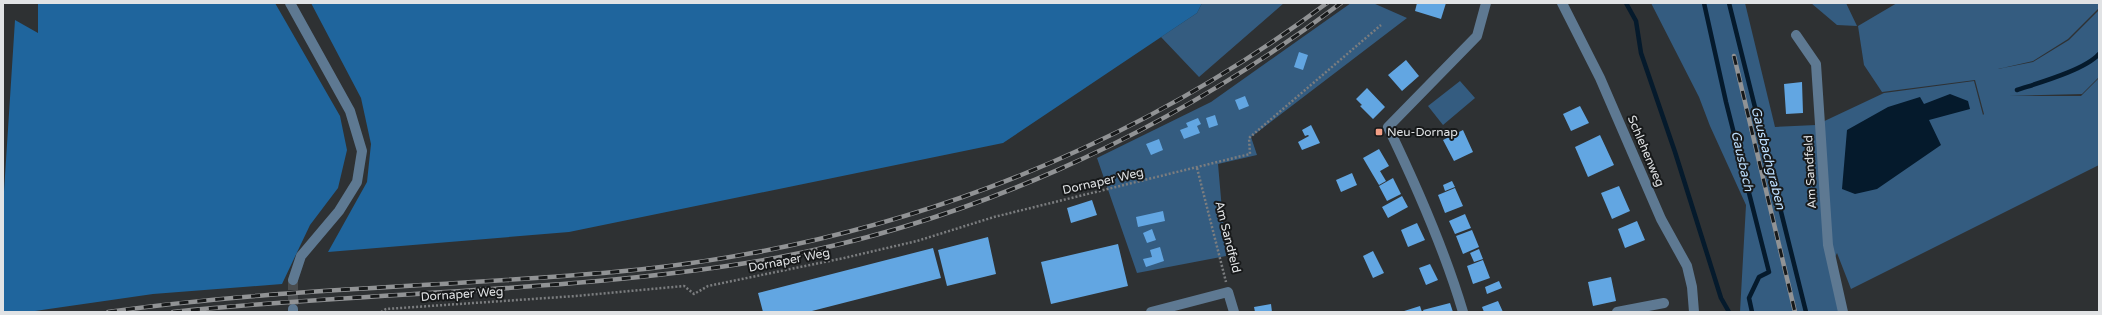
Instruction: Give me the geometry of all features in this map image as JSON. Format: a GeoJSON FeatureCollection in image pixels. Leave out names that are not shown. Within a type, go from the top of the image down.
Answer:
{"type":"FeatureCollection","features":[{"type":"Feature","properties":{"kind":"street"},"geometry":{"type":"LineString","coordinates":[[290,3],[350,111],[362,151],[357,182],[339,211],[301,256],[293,280]]}},
{"type":"Feature","properties":{"kind":"street"},"geometry":{"type":"LineString","coordinates":[[1463,312],[1450,266],[1415,182],[1388,127],[1477,36],[1486,3]]}},
{"type":"Feature","properties":{"kind":"street","name":"Schlehenweg"},"geometry":{"type":"LineString","coordinates":[[1562,3],[1600,78],[1661,219],[1687,266],[1692,287],[1694,312]]}},
{"type":"Feature","properties":{"kind":"street","name":"Am Sandfeld"},"geometry":{"type":"LineString","coordinates":[[1796,36],[1816,64],[1828,245],[1843,312]]}},
{"type":"Feature","properties":{"kind":"street"},"geometry":{"type":"LineString","coordinates":[[1151,312],[1228,292]]}},
{"type":"Feature","properties":{"kind":"street","name":"Am Sandfeld"},"geometry":{"type":"LineString","coordinates":[[1228,292],[1234,312]]}},
{"type":"Feature","properties":{"kind":"street"},"geometry":{"type":"LineString","coordinates":[[1617,312],[1664,303]]}},
{"type":"Feature","properties":{"kind":"path"},"geometry":{"type":"LineString","coordinates":[[1197,168],[1250,154],[1249,138],[1381,25]]}},
{"type":"Feature","properties":{"kind":"path","name":"Am Sandfeld"},"geometry":{"type":"LineString","coordinates":[[1197,168],[1228,292]]}},
{"type":"Feature","properties":{"kind":"path","name":"Dornaper Weg"},"geometry":{"type":"LineString","coordinates":[[381,312],[386,309],[576,296],[684,286],[694,294],[708,286],[895,246],[994,217],[1112,187],[1197,168]]}},
{"type":"Feature","properties":{"kind":"shaded area"},"geometry":{"type":"Polygon","coordinates":[[[38,3],[275,3],[340,116],[347,150],[338,188],[310,225],[282,284],[153,294],[28,312],[3,312],[3,207],[15,20],[38,33],[38,3]]]}},
{"type":"Feature","properties":{"kind":"shaded area"},"geometry":{"type":"Polygon","coordinates":[[[311,3],[1202,3],[1197,13],[1003,143],[569,232],[328,252],[367,182],[371,144],[361,98],[311,3]]]}},
{"type":"Feature","properties":{"kind":"shaded area"},"geometry":{"type":"Polygon","coordinates":[[[1202,3],[1284,3],[1199,77],[1161,37],[1197,13],[1202,3]]]}},
{"type":"Feature","properties":{"kind":"shaded area"},"geometry":{"type":"Polygon","coordinates":[[[1351,3],[1373,3],[1407,18],[1251,137],[1257,155],[1218,164],[1226,256],[1137,273],[1097,158],[1211,102],[1351,3]]]}},
{"type":"Feature","properties":{"kind":"shaded area"},"geometry":{"type":"Polygon","coordinates":[[[1651,3],[1745,3],[1775,127],[1816,125],[1884,93],[1974,81],[1983,115],[1984,114],[1975,80],[1882,92],[1864,65],[1858,26],[1897,3],[2099,3],[2099,8],[2068,39],[2033,61],[1998,69],[2033,62],[2069,40],[2099,10],[2099,77],[2082,94],[2009,96],[2081,96],[2099,78],[2099,165],[1851,289],[1837,253],[1831,265],[1841,312],[1740,312],[1746,205],[1710,126],[1699,97],[1651,3]]]}},
{"type":"Feature","properties":{"kind":"shaded area"},"geometry":{"type":"Polygon","coordinates":[[[1811,3],[1846,3],[1857,26],[1837,25],[1811,3]]]}},
{"type":"Feature","properties":{"kind":"shaded area"},"geometry":{"type":"Polygon","coordinates":[[[1460,81],[1475,98],[1443,125],[1428,106],[1460,81]]]}},
{"type":"Feature","properties":{"kind":"shaded area"},"geometry":{"type":"Polygon","coordinates":[[[1950,94],[1968,101],[1970,109],[1929,120],[1941,145],[1877,189],[1855,194],[1842,189],[1847,130],[1888,107],[1920,97],[1924,104],[1950,94]]]}},
{"type":"Feature","properties":{"kind":"building"},"geometry":{"type":"Polygon","coordinates":[[[1417,3],[1446,3],[1441,19],[1415,11],[1417,3]]]}},
{"type":"Feature","properties":{"kind":"building"},"geometry":{"type":"Polygon","coordinates":[[[1299,52],[1308,55],[1303,70],[1294,67],[1299,52]]]}},
{"type":"Feature","properties":{"kind":"building"},"geometry":{"type":"Polygon","coordinates":[[[1406,60],[1419,76],[1402,91],[1388,75],[1406,60]]]}},
{"type":"Feature","properties":{"kind":"building"},"geometry":{"type":"Polygon","coordinates":[[[1802,82],[1803,113],[1786,114],[1784,84],[1802,82]]]}},
{"type":"Feature","properties":{"kind":"building"},"geometry":{"type":"Polygon","coordinates":[[[1367,88],[1385,107],[1373,119],[1360,106],[1362,105],[1356,99],[1367,88]]]}},
{"type":"Feature","properties":{"kind":"building"},"geometry":{"type":"Polygon","coordinates":[[[1245,96],[1249,106],[1239,110],[1235,100],[1245,96]]]}},
{"type":"Feature","properties":{"kind":"building"},"geometry":{"type":"Polygon","coordinates":[[[1580,106],[1589,123],[1571,131],[1563,114],[1580,106]]]}},
{"type":"Feature","properties":{"kind":"building"},"geometry":{"type":"Polygon","coordinates":[[[1215,115],[1218,125],[1209,128],[1206,118],[1215,115]]]}},
{"type":"Feature","properties":{"kind":"building"},"geometry":{"type":"Polygon","coordinates":[[[1198,118],[1201,124],[1197,126],[1200,133],[1184,139],[1180,130],[1188,127],[1186,123],[1198,118]]]}},
{"type":"Feature","properties":{"kind":"building"},"geometry":{"type":"Polygon","coordinates":[[[1311,125],[1320,143],[1302,150],[1298,142],[1309,136],[1305,136],[1302,130],[1311,125]]]}},
{"type":"Feature","properties":{"kind":"building"},"geometry":{"type":"Polygon","coordinates":[[[1463,130],[1473,152],[1454,161],[1443,140],[1463,130]]]}},
{"type":"Feature","properties":{"kind":"building"},"geometry":{"type":"Polygon","coordinates":[[[1600,135],[1614,165],[1588,177],[1575,147],[1600,135]]]}},
{"type":"Feature","properties":{"kind":"building"},"geometry":{"type":"Polygon","coordinates":[[[1159,139],[1163,150],[1151,155],[1146,144],[1159,139]]]}},
{"type":"Feature","properties":{"kind":"building"},"geometry":{"type":"Polygon","coordinates":[[[1379,149],[1389,166],[1373,175],[1363,158],[1379,149]]]}},
{"type":"Feature","properties":{"kind":"building"},"geometry":{"type":"Polygon","coordinates":[[[1380,171],[1386,181],[1379,185],[1373,175],[1380,171]]]}},
{"type":"Feature","properties":{"kind":"building"},"geometry":{"type":"Polygon","coordinates":[[[1352,173],[1357,185],[1341,192],[1336,180],[1352,173]]]}},
{"type":"Feature","properties":{"kind":"building"},"geometry":{"type":"Polygon","coordinates":[[[1393,178],[1401,194],[1387,201],[1379,186],[1393,178]]]}},
{"type":"Feature","properties":{"kind":"building"},"geometry":{"type":"Polygon","coordinates":[[[1452,181],[1455,187],[1445,191],[1443,185],[1452,181]]]}},
{"type":"Feature","properties":{"kind":"building"},"geometry":{"type":"Polygon","coordinates":[[[1619,186],[1630,211],[1612,219],[1601,193],[1619,186]]]}},
{"type":"Feature","properties":{"kind":"building"},"geometry":{"type":"Polygon","coordinates":[[[1455,188],[1463,206],[1445,213],[1438,195],[1455,188]]]}},
{"type":"Feature","properties":{"kind":"building"},"geometry":{"type":"Polygon","coordinates":[[[1402,196],[1408,207],[1388,218],[1382,207],[1402,196]]]}},
{"type":"Feature","properties":{"kind":"building"},"geometry":{"type":"Polygon","coordinates":[[[1092,200],[1097,215],[1071,223],[1067,208],[1092,200]]]}},
{"type":"Feature","properties":{"kind":"building"},"geometry":{"type":"Polygon","coordinates":[[[1163,211],[1165,221],[1138,227],[1136,217],[1163,211]]]}},
{"type":"Feature","properties":{"kind":"building"},"geometry":{"type":"Polygon","coordinates":[[[1465,214],[1471,228],[1455,234],[1449,221],[1465,214]]]}},
{"type":"Feature","properties":{"kind":"building"},"geometry":{"type":"Polygon","coordinates":[[[1637,221],[1645,240],[1625,248],[1618,229],[1637,221]]]}},
{"type":"Feature","properties":{"kind":"building"},"geometry":{"type":"Polygon","coordinates":[[[1417,223],[1425,240],[1408,247],[1401,230],[1417,223]]]}},
{"type":"Feature","properties":{"kind":"building"},"geometry":{"type":"Polygon","coordinates":[[[1152,229],[1156,240],[1147,243],[1143,233],[1152,229]]]}},
{"type":"Feature","properties":{"kind":"building"},"geometry":{"type":"Polygon","coordinates":[[[1472,230],[1479,247],[1463,254],[1456,236],[1472,230]]]}},
{"type":"Feature","properties":{"kind":"building"},"geometry":{"type":"Polygon","coordinates":[[[988,237],[996,274],[947,286],[938,250],[988,237]]]}},
{"type":"Feature","properties":{"kind":"building"},"geometry":{"type":"Polygon","coordinates":[[[1118,244],[1128,286],[1051,304],[1041,262],[1118,244]]]}},
{"type":"Feature","properties":{"kind":"building"},"geometry":{"type":"Polygon","coordinates":[[[1160,247],[1164,261],[1146,267],[1143,259],[1152,257],[1150,250],[1160,247]]]}},
{"type":"Feature","properties":{"kind":"building"},"geometry":{"type":"Polygon","coordinates":[[[933,248],[941,278],[808,312],[763,312],[758,293],[933,248]]]}},
{"type":"Feature","properties":{"kind":"building"},"geometry":{"type":"Polygon","coordinates":[[[1479,249],[1483,259],[1474,262],[1470,253],[1479,249]]]}},
{"type":"Feature","properties":{"kind":"building"},"geometry":{"type":"Polygon","coordinates":[[[1373,251],[1384,273],[1373,278],[1363,256],[1373,251]]]}},
{"type":"Feature","properties":{"kind":"building"},"geometry":{"type":"Polygon","coordinates":[[[1483,260],[1490,278],[1473,284],[1467,266],[1483,260]]]}},
{"type":"Feature","properties":{"kind":"building"},"geometry":{"type":"Polygon","coordinates":[[[1430,264],[1438,280],[1426,285],[1419,268],[1430,264]]]}},
{"type":"Feature","properties":{"kind":"building"},"geometry":{"type":"Polygon","coordinates":[[[1611,277],[1616,301],[1593,306],[1588,282],[1611,277]]]}},
{"type":"Feature","properties":{"kind":"building"},"geometry":{"type":"Polygon","coordinates":[[[1499,281],[1502,288],[1487,294],[1485,287],[1499,281]]]}},
{"type":"Feature","properties":{"kind":"building"},"geometry":{"type":"Polygon","coordinates":[[[1498,301],[1503,312],[1484,312],[1482,307],[1498,301]]]}},
{"type":"Feature","properties":{"kind":"building"},"geometry":{"type":"Polygon","coordinates":[[[1450,303],[1453,312],[1424,312],[1423,310],[1450,303]]]}},
{"type":"Feature","properties":{"kind":"building"},"geometry":{"type":"Polygon","coordinates":[[[1271,304],[1272,312],[1255,312],[1254,307],[1271,304]]]}},
{"type":"Feature","properties":{"kind":"building"},"geometry":{"type":"Polygon","coordinates":[[[1420,306],[1422,312],[1401,312],[1420,306]]]}},
{"type":"Feature","properties":{"kind":"waterway"},"geometry":{"type":"LineString","coordinates":[[1626,3],[1636,21],[1641,53],[1675,152],[1721,298],[1729,312]]}},
{"type":"Feature","properties":{"kind":"waterway","name":"Gausbach"},"geometry":{"type":"LineString","coordinates":[[1704,3],[1726,102],[1769,272],[1759,277],[1749,298],[1752,312]]}},
{"type":"Feature","properties":{"kind":"waterway","name":"Gausbachgraben"},"geometry":{"type":"LineString","coordinates":[[1729,3],[1806,312]]}},
{"type":"Feature","properties":{"kind":"waterway"},"geometry":{"type":"LineString","coordinates":[[2017,90],[2072,71],[2092,60],[2099,54]]}},
{"type":"Feature","properties":{"kind":"tunnel"},"geometry":{"type":"LineString","coordinates":[[293,280],[293,309]]}},
{"type":"Feature","properties":{"kind":"railway"},"geometry":{"type":"LineString","coordinates":[[108,312],[171,304],[297,293],[614,272],[710,260],[805,242],[898,218],[989,187],[1078,151],[1164,108],[1247,58],[1327,3]]}},
{"type":"Feature","properties":{"kind":"railway"},"geometry":{"type":"LineString","coordinates":[[173,312],[244,305],[528,287],[670,274],[740,264],[821,248],[901,228],[980,202],[1056,171],[1131,135],[1204,95],[1274,51],[1341,3]]}},
{"type":"Feature","properties":{"kind":"railway"},"geometry":{"type":"LineString","coordinates":[[1734,56],[1795,312]]}},
{"type":"Feature","properties":{"kind":"place","name":"Neu-Dornap"},"geometry":{"type":"Point","coordinates":[1379,132]}}]}
